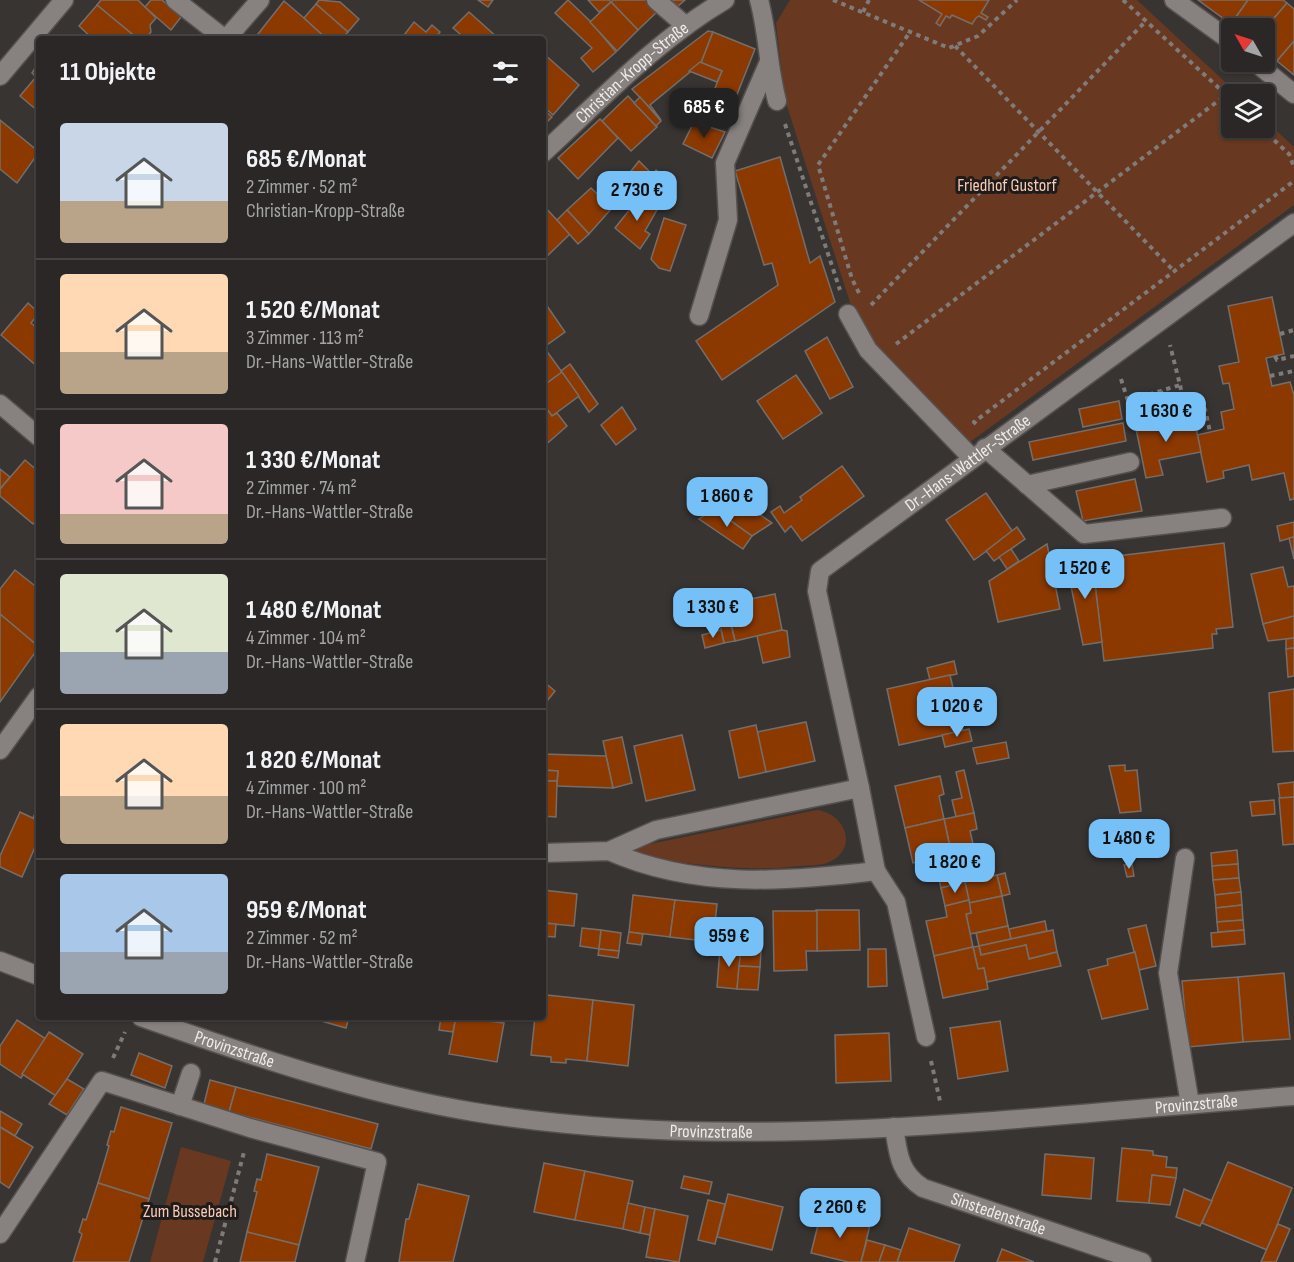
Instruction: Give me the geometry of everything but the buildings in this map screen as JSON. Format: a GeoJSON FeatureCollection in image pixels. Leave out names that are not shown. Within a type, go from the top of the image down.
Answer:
{"type":"FeatureCollection","features":[{"type":"Feature","properties":{"kind":"street"},"geometry":{"type":"LineString","coordinates":[[0,76],[64,0]]}},
{"type":"Feature","properties":{"kind":"street"},"geometry":{"type":"LineString","coordinates":[[175,0],[221,36]]}},
{"type":"Feature","properties":{"kind":"street"},"geometry":{"type":"LineString","coordinates":[[228,36],[260,0]]}},
{"type":"Feature","properties":{"kind":"street"},"geometry":{"type":"LineString","coordinates":[[656,0],[686,26]]}},
{"type":"Feature","properties":{"kind":"street","name":"Christian-Kropp-Straße"},"geometry":{"type":"LineString","coordinates":[[546,150],[686,26],[725,0]]}},
{"type":"Feature","properties":{"kind":"street"},"geometry":{"type":"LineString","coordinates":[[759,0],[764,18],[768,64],[777,100]]}},
{"type":"Feature","properties":{"kind":"street"},"geometry":{"type":"LineString","coordinates":[[1174,0],[1221,34]]}},
{"type":"Feature","properties":{"kind":"street"},"geometry":{"type":"LineString","coordinates":[[699,316],[728,220],[725,164],[768,64]]}},
{"type":"Feature","properties":{"kind":"street"},"geometry":{"type":"LineString","coordinates":[[1267,72],[1294,94]]}},
{"type":"Feature","properties":{"kind":"street","name":"Dr.-Hans-Wattler-Straße"},"geometry":{"type":"LineString","coordinates":[[926,1037],[896,902],[876,872],[817,591],[818,575],[831,560],[1294,223]]}},
{"type":"Feature","properties":{"kind":"street"},"geometry":{"type":"LineString","coordinates":[[848,314],[868,350],[1084,534],[1222,518]]}},
{"type":"Feature","properties":{"kind":"street"},"geometry":{"type":"LineString","coordinates":[[0,404],[36,434]]}},
{"type":"Feature","properties":{"kind":"street"},"geometry":{"type":"LineString","coordinates":[[1027,484],[1130,462]]}},
{"type":"Feature","properties":{"kind":"street"},"geometry":{"type":"LineString","coordinates":[[0,750],[36,700]]}},
{"type":"Feature","properties":{"kind":"street"},"geometry":{"type":"LineString","coordinates":[[609,851],[656,830],[860,788]]}},
{"type":"Feature","properties":{"kind":"street"},"geometry":{"type":"LineString","coordinates":[[546,853],[609,851],[660,869],[749,882],[800,880],[876,872]]}},
{"type":"Feature","properties":{"kind":"street"},"geometry":{"type":"LineString","coordinates":[[1185,858],[1168,974],[1190,1104]]}},
{"type":"Feature","properties":{"kind":"street"},"geometry":{"type":"LineString","coordinates":[[0,961],[36,975]]}},
{"type":"Feature","properties":{"kind":"street","name":"Provinzstraße"},"geometry":{"type":"LineString","coordinates":[[134,1021],[340,1080],[438,1105],[588,1126],[666,1131],[750,1132],[894,1127],[1294,1096]]}},
{"type":"Feature","properties":{"kind":"street"},"geometry":{"type":"LineString","coordinates":[[180,1106],[191,1073]]}},
{"type":"Feature","properties":{"kind":"street"},"geometry":{"type":"LineString","coordinates":[[0,1234],[102,1081],[250,1128],[377,1162],[355,1262]]}},
{"type":"Feature","properties":{"kind":"street","name":"Sinstedenstraße"},"geometry":{"type":"LineString","coordinates":[[894,1127],[900,1164],[906,1174],[923,1188],[1142,1262]]}},
{"type":"Feature","properties":{"kind":"path"},"geometry":{"type":"LineString","coordinates":[[833,0],[941,46],[955,46],[978,36],[1017,0]]}},
{"type":"Feature","properties":{"kind":"path"},"geometry":{"type":"LineString","coordinates":[[863,12],[869,0]]}},
{"type":"Feature","properties":{"kind":"path"},"geometry":{"type":"LineString","coordinates":[[1123,0],[1221,90]]}},
{"type":"Feature","properties":{"kind":"path"},"geometry":{"type":"LineString","coordinates":[[910,32],[818,165],[852,279],[867,308],[1146,21]]}},
{"type":"Feature","properties":{"kind":"path"},"geometry":{"type":"LineString","coordinates":[[955,46],[1174,271]]}},
{"type":"Feature","properties":{"kind":"path"},"geometry":{"type":"LineString","coordinates":[[895,345],[1221,99]]}},
{"type":"Feature","properties":{"kind":"path"},"geometry":{"type":"LineString","coordinates":[[777,100],[848,314]]}},
{"type":"Feature","properties":{"kind":"path"},"geometry":{"type":"LineString","coordinates":[[1272,138],[1289,154],[1294,167]]}},
{"type":"Feature","properties":{"kind":"path"},"geometry":{"type":"LineString","coordinates":[[974,422],[1294,181]]}},
{"type":"Feature","properties":{"kind":"path"},"geometry":{"type":"LineString","coordinates":[[1280,334],[1294,330]]}},
{"type":"Feature","properties":{"kind":"path"},"geometry":{"type":"LineString","coordinates":[[888,336],[903,354]]}},
{"type":"Feature","properties":{"kind":"path"},"geometry":{"type":"LineString","coordinates":[[1171,348],[1186,414]]}},
{"type":"Feature","properties":{"kind":"path"},"geometry":{"type":"LineString","coordinates":[[1114,354],[1128,401],[1180,385]]}},
{"type":"Feature","properties":{"kind":"path"},"geometry":{"type":"LineString","coordinates":[[1275,356],[1277,360],[1294,356]]}},
{"type":"Feature","properties":{"kind":"path"},"geometry":{"type":"LineString","coordinates":[[1270,376],[1294,371]]}},
{"type":"Feature","properties":{"kind":"path"},"geometry":{"type":"LineString","coordinates":[[1161,391],[1171,423],[1172,417],[1205,409],[1210,432]]}},
{"type":"Feature","properties":{"kind":"path"},"geometry":{"type":"LineString","coordinates":[[966,414],[974,422],[983,450]]}},
{"type":"Feature","properties":{"kind":"path"},"geometry":{"type":"LineString","coordinates":[[102,1081],[134,1021]]}},
{"type":"Feature","properties":{"kind":"path"},"geometry":{"type":"LineString","coordinates":[[926,1037],[944,1124]]}},
{"type":"Feature","properties":{"kind":"path"},"geometry":{"type":"LineString","coordinates":[[215,1262],[250,1128]]}},
{"type":"Feature","properties":{"kind":"green space","name":"Friedhof Gustorf"},"geometry":{"type":"Polygon","coordinates":[[[790,0],[1137,0],[1227,84],[1221,84],[1221,138],[1275,138],[1275,129],[1294,147],[1294,205],[970,442],[880,353],[854,315],[785,100],[776,23],[790,0]]]}},
{"type":"Feature","properties":{"kind":"green space"},"geometry":{"type":"Polygon","coordinates":[[[817,810],[836,818],[845,834],[846,842],[843,850],[837,857],[824,864],[779,868],[737,868],[631,856],[630,848],[817,810]]]}},
{"type":"Feature","properties":{"kind":"green space","name":"Zum Bussebach"},"geometry":{"type":"Polygon","coordinates":[[[181,1147],[231,1161],[203,1262],[150,1262],[181,1147]]]}}]}
